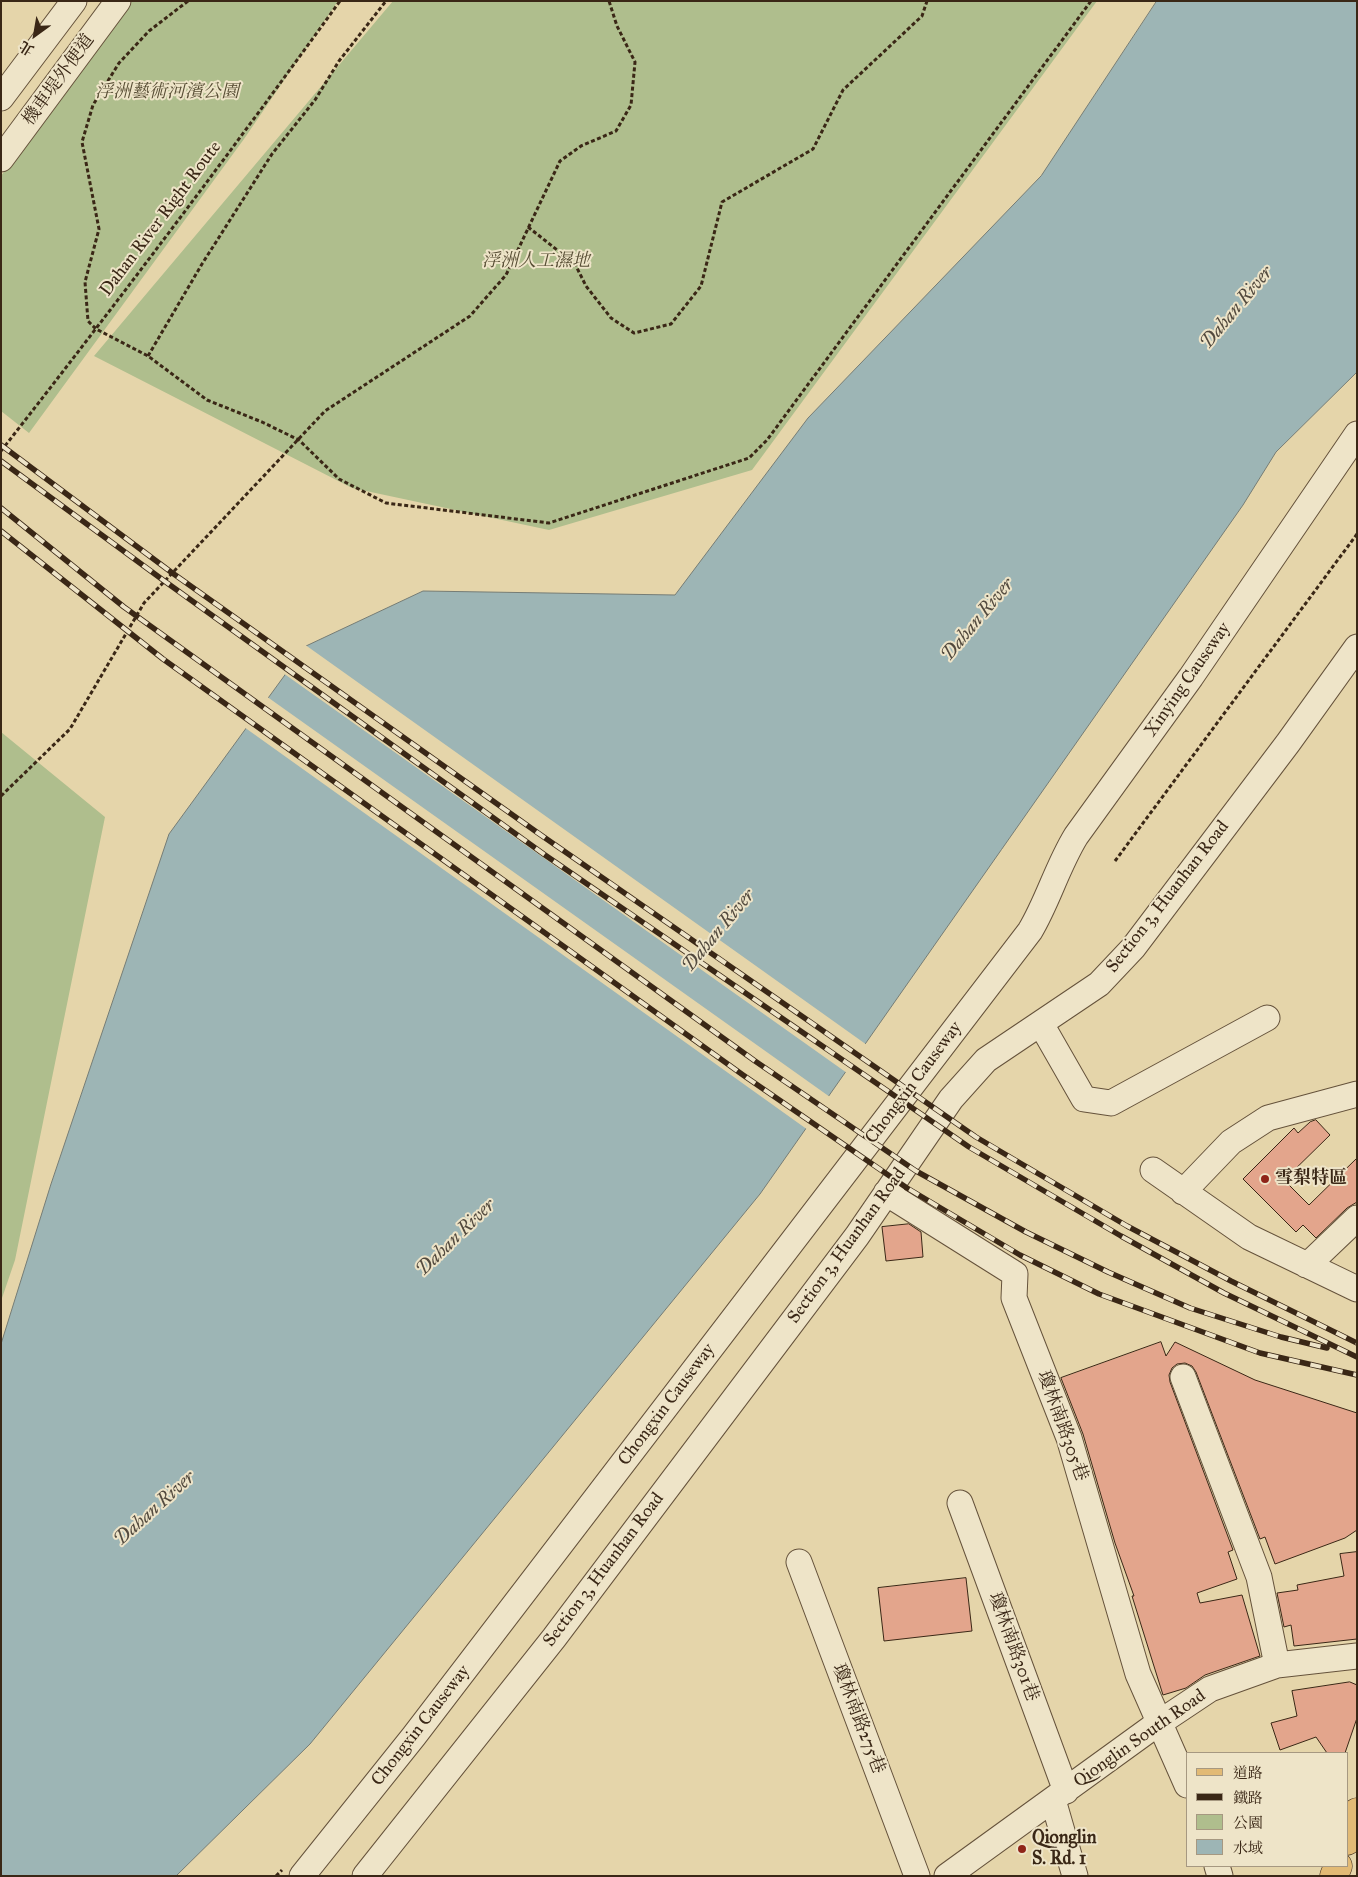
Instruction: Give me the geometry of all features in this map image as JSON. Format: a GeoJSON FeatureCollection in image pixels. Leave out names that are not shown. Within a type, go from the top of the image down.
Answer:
{"type":"FeatureCollection","features":[{"type":"Feature","properties":{"kind":"main road"},"geometry":{"type":"LineString","coordinates":[[1348,1838],[1357,1812]]}},
{"type":"Feature","properties":{"kind":"street"},"geometry":{"type":"LineString","coordinates":[[5,82],[74,1]]}},
{"type":"Feature","properties":{"kind":"street","name":"機車堤外便道"},"geometry":{"type":"LineString","coordinates":[[1,160],[118,1]]}},
{"type":"Feature","properties":{"kind":"street","name":"Xinying Causeway"},"geometry":{"type":"LineString","coordinates":[[1030,931],[1040,915],[1064,855],[1076,836],[1191,677],[1357,434]]}},
{"type":"Feature","properties":{"kind":"street","name":"Section 3, Huanhan Road"},"geometry":{"type":"LineString","coordinates":[[365,1876],[554,1638],[851,1244],[951,1099],[986,1060],[1099,984],[1133,948],[1288,743],[1357,647]]}},
{"type":"Feature","properties":{"kind":"street","name":"Chongxin Causeway"},"geometry":{"type":"LineString","coordinates":[[302,1876],[420,1728],[1030,931]]}},
{"type":"Feature","properties":{"kind":"street"},"geometry":{"type":"LineString","coordinates":[[1041,1024],[1084,1099],[1111,1103],[1267,1018]]}},
{"type":"Feature","properties":{"kind":"street"},"geometry":{"type":"LineString","coordinates":[[1183,1192],[1231,1142],[1268,1118],[1357,1094]]}},
{"type":"Feature","properties":{"kind":"street"},"geometry":{"type":"LineString","coordinates":[[1153,1170],[1250,1237],[1357,1289]]}},
{"type":"Feature","properties":{"kind":"street","name":"瓊林南路305巷"},"geometry":{"type":"LineString","coordinates":[[886,1193],[1015,1274],[1014,1298],[1069,1438],[1138,1674],[1160,1723]]}},
{"type":"Feature","properties":{"kind":"street"},"geometry":{"type":"LineString","coordinates":[[1306,1265],[1357,1218]]}},
{"type":"Feature","properties":{"kind":"street"},"geometry":{"type":"LineString","coordinates":[[1183,1377],[1259,1577],[1277,1665]]}},
{"type":"Feature","properties":{"kind":"street","name":"瓊林南路301巷"},"geometry":{"type":"LineString","coordinates":[[960,1503],[1060,1796],[1075,1876]]}},
{"type":"Feature","properties":{"kind":"street","name":"瓊林南路275巷"},"geometry":{"type":"LineString","coordinates":[[799,1562],[917,1876]]}},
{"type":"Feature","properties":{"kind":"street","name":"Qionglin South Road"},"geometry":{"type":"LineString","coordinates":[[947,1876],[1210,1689],[1277,1665],[1357,1656]]}},
{"type":"Feature","properties":{"kind":"street"},"geometry":{"type":"LineString","coordinates":[[1160,1723],[1186,1783]]}},
{"type":"Feature","properties":{"kind":"path"},"geometry":{"type":"LineString","coordinates":[[188,1],[149,31],[119,63],[93,105],[82,142],[98,229],[85,282],[88,321],[96,329],[148,356],[207,400],[262,422],[299,440],[339,479],[386,503],[549,523],[750,458],[768,440],[1090,1]]}},
{"type":"Feature","properties":{"kind":"path","name":"Dahan River Right Route"},"geometry":{"type":"LineString","coordinates":[[1,451],[96,329],[340,1]]}},
{"type":"Feature","properties":{"kind":"path"},"geometry":{"type":"LineString","coordinates":[[148,356],[202,264],[272,154],[315,100],[339,61],[386,1]]}},
{"type":"Feature","properties":{"kind":"path"},"geometry":{"type":"LineString","coordinates":[[1,796],[70,729],[144,603],[325,411],[470,316],[506,275],[560,161],[581,146],[616,132],[631,105],[635,62],[617,26],[609,1]]}},
{"type":"Feature","properties":{"kind":"path"},"geometry":{"type":"LineString","coordinates":[[528,227],[575,264],[586,286],[610,318],[634,333],[671,324],[701,286],[722,202],[812,149],[843,90],[922,16],[927,1]]}},
{"type":"Feature","properties":{"kind":"path"},"geometry":{"type":"LineString","coordinates":[[1115,861],[1357,534]]}},
{"type":"Feature","properties":{"kind":"green space","name":"浮洲藝術河濱公園"},"geometry":{"type":"Polygon","coordinates":[[[123,1],[338,1],[244,139],[29,433],[1,411],[1,176],[123,1]]]}},
{"type":"Feature","properties":{"kind":"green space","name":"浮洲人工濕地"},"geometry":{"type":"Polygon","coordinates":[[[393,1],[1097,1],[752,470],[549,530],[352,488],[94,356],[393,1]]]}},
{"type":"Feature","properties":{"kind":"green space"},"geometry":{"type":"Polygon","coordinates":[[[1,732],[105,817],[15,1260],[1,1301],[1,732]]]}},
{"type":"Feature","properties":{"kind":"water","name":"Dahan River"},"geometry":{"type":"Polygon","coordinates":[[[1157,1],[1357,1],[1357,372],[1276,452],[1243,505],[760,1194],[310,1744],[176,1876],[1,1876],[1,1344],[51,1184],[169,834],[306,646],[423,591],[675,595],[808,418],[1041,176],[1157,1]]]}},
{"type":"Feature","properties":{"kind":"pier"},"geometry":{"type":"Polygon","coordinates":[[[304,644],[867,1045],[847,1073],[283,673],[304,644]]]}},
{"type":"Feature","properties":{"kind":"pier"},"geometry":{"type":"Polygon","coordinates":[[[266,696],[830,1097],[808,1130],[244,727],[266,696]]]}},
{"type":"Feature","properties":{"kind":"building","name":"雪梨特區"},"geometry":{"type":"Polygon","coordinates":[[[1316,1120],[1330,1135],[1284,1180],[1309,1205],[1357,1158],[1357,1202],[1347,1208],[1316,1238],[1303,1225],[1296,1232],[1243,1179],[1294,1128],[1298,1133],[1310,1122],[1316,1120]]]}},
{"type":"Feature","properties":{"kind":"building"},"geometry":{"type":"Polygon","coordinates":[[[909,1224],[921,1232],[923,1257],[886,1261],[882,1227],[909,1224]]]}},
{"type":"Feature","properties":{"kind":"building"},"geometry":{"type":"Polygon","coordinates":[[[1161,1342],[1166,1356],[1175,1342],[1255,1380],[1357,1413],[1357,1530],[1345,1538],[1275,1564],[1265,1537],[1260,1539],[1196,1372],[1192,1366],[1185,1363],[1177,1364],[1172,1368],[1169,1375],[1170,1382],[1233,1550],[1228,1552],[1237,1579],[1197,1593],[1200,1603],[1242,1595],[1260,1656],[1205,1675],[1186,1688],[1163,1695],[1083,1434],[1061,1378],[1161,1342]]]}},
{"type":"Feature","properties":{"kind":"building"},"geometry":{"type":"Polygon","coordinates":[[[1357,1552],[1357,1639],[1294,1646],[1291,1625],[1284,1627],[1277,1593],[1298,1590],[1297,1585],[1344,1576],[1340,1554],[1357,1552]]]}},
{"type":"Feature","properties":{"kind":"building"},"geometry":{"type":"Polygon","coordinates":[[[966,1578],[972,1631],[884,1641],[878,1588],[966,1578]]]}},
{"type":"Feature","properties":{"kind":"building"},"geometry":{"type":"Polygon","coordinates":[[[1350,1682],[1357,1685],[1357,1718],[1345,1752],[1326,1752],[1316,1737],[1280,1750],[1271,1723],[1297,1716],[1292,1691],[1350,1682]]]}},
{"type":"Feature","properties":{"kind":"railway"},"geometry":{"type":"LineString","coordinates":[[1,445],[171,572],[538,833],[976,1137],[1127,1226],[1231,1281],[1357,1343]]}},
{"type":"Feature","properties":{"kind":"railway"},"geometry":{"type":"LineString","coordinates":[[1,461],[545,855],[969,1147],[1121,1236],[1224,1293],[1357,1357]]}},
{"type":"Feature","properties":{"kind":"railway"},"geometry":{"type":"LineString","coordinates":[[1,508],[124,607],[755,1061],[916,1171],[1026,1232],[1108,1272],[1190,1308],[1281,1337],[1327,1348]]}},
{"type":"Feature","properties":{"kind":"railway"},"geometry":{"type":"LineString","coordinates":[[1,531],[163,659],[743,1075],[907,1188],[1020,1255],[1099,1294],[1260,1353],[1357,1375]]}},
{"type":"Feature","properties":{"kind":"place","name":"雪梨特區"},"geometry":{"type":"Point","coordinates":[1265,1179]}},
{"type":"Feature","properties":{"kind":"place","name":"Qionglin S. Rd. 1"},"geometry":{"type":"Point","coordinates":[1022,1849]}}]}
